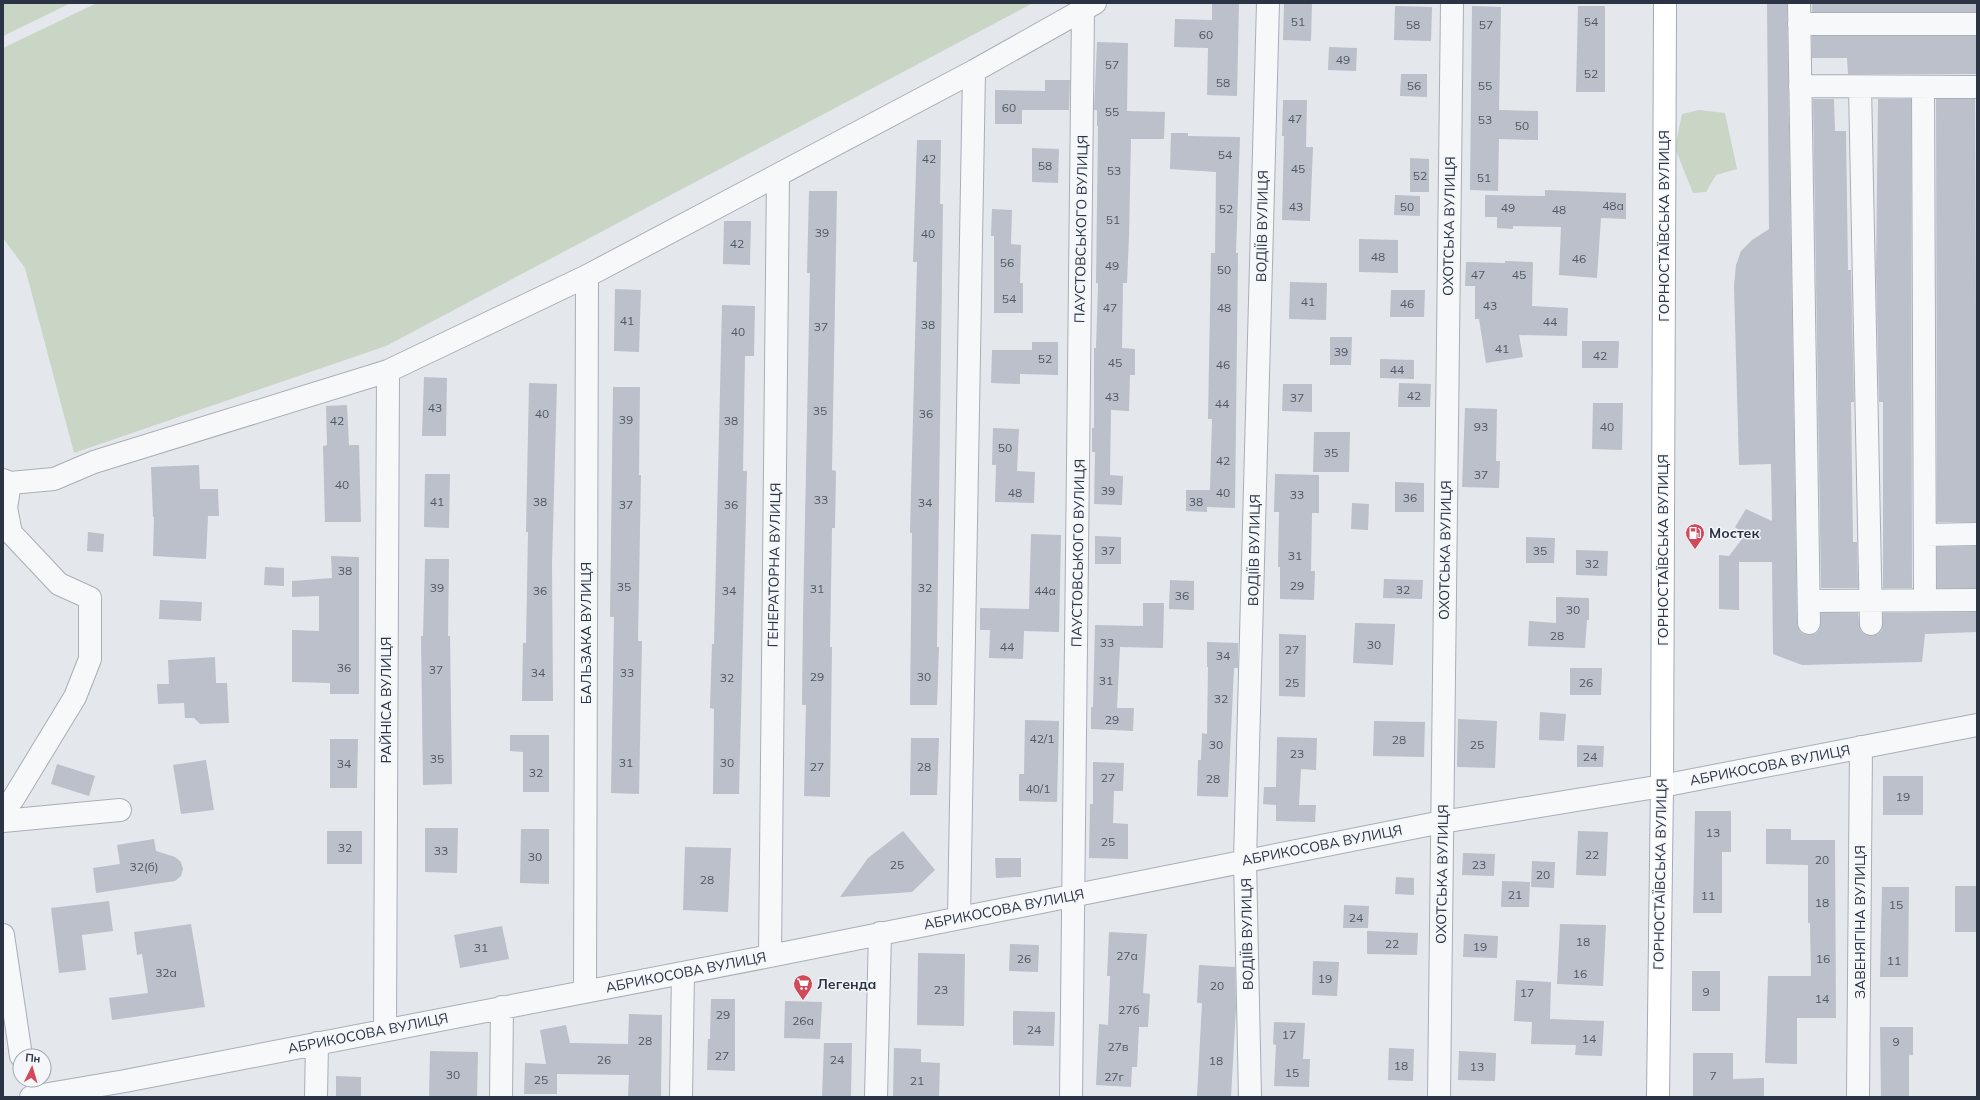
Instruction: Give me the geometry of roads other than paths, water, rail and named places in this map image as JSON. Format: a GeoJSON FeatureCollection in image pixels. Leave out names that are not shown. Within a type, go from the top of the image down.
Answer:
{"type":"FeatureCollection","features":[{"type":"Feature","properties":{"kind":"main road","name":"ГОРНОСТАЇВСЬКА ВУЛИЦЯ"},"geometry":{"type":"LineString","coordinates":[[1658,1097],[1662,786],[1665,3]]}},
{"type":"Feature","properties":{"kind":"street","name":"ВОДІЇВ ВУЛИЦЯ"},"geometry":{"type":"LineString","coordinates":[[1250,1097],[1245,860],[1268,3]]}},
{"type":"Feature","properties":{"kind":"street","name":"ОХОТСЬКА ВУЛИЦЯ"},"geometry":{"type":"LineString","coordinates":[[1439,1097],[1452,3]]}},
{"type":"Feature","properties":{"kind":"street"},"geometry":{"type":"LineString","coordinates":[[3,808],[13,800],[75,697],[90,659],[90,598],[59,584],[11,533],[6,508],[6,481],[54,479],[94,462],[388,371],[587,276],[974,71],[1089,6]]}},
{"type":"Feature","properties":{"kind":"street","name":"ПАУСТОВСЬКОГО ВУЛИЦЯ"},"geometry":{"type":"LineString","coordinates":[[1071,1097],[1089,6]]}},
{"type":"Feature","properties":{"kind":"street"},"geometry":{"type":"LineString","coordinates":[[1809,622],[1799,13],[1977,24]]}},
{"type":"Feature","properties":{"kind":"street"},"geometry":{"type":"LineString","coordinates":[[959,918],[974,71]]}},
{"type":"Feature","properties":{"kind":"street"},"geometry":{"type":"LineString","coordinates":[[1800,86],[1977,87]]}},
{"type":"Feature","properties":{"kind":"street"},"geometry":{"type":"LineString","coordinates":[[1860,86],[1871,624]]}},
{"type":"Feature","properties":{"kind":"street"},"geometry":{"type":"LineString","coordinates":[[1922,87],[1925,600]]}},
{"type":"Feature","properties":{"kind":"street","name":"ГЕНЕРАТОРНА ВУЛИЦЯ"},"geometry":{"type":"LineString","coordinates":[[770,956],[778,175]]}},
{"type":"Feature","properties":{"kind":"street","name":"БАЛЬЗАКА ВУЛИЦЯ"},"geometry":{"type":"LineString","coordinates":[[585,991],[587,276]]}},
{"type":"Feature","properties":{"kind":"street","name":"РАЙНІСА ВУЛИЦЯ"},"geometry":{"type":"LineString","coordinates":[[385,1029],[388,371]]}},
{"type":"Feature","properties":{"kind":"street"},"geometry":{"type":"LineString","coordinates":[[1925,535],[1977,534]]}},
{"type":"Feature","properties":{"kind":"street"},"geometry":{"type":"LineString","coordinates":[[1809,601],[1977,600]]}},
{"type":"Feature","properties":{"kind":"street","name":"АБРИКОСОВА ВУЛИЦЯ"},"geometry":{"type":"LineString","coordinates":[[31,1097],[125,1089],[317,1043],[385,1029],[770,956],[880,933],[1074,896],[1245,860],[1442,822],[1662,786],[1977,724]]}},
{"type":"Feature","properties":{"kind":"street","name":"ЗАВЕНЯГІНА ВУЛИЦЯ"},"geometry":{"type":"LineString","coordinates":[[1858,1097],[1861,747]]}},
{"type":"Feature","properties":{"kind":"street"},"geometry":{"type":"LineString","coordinates":[[3,821],[120,810]]}},
{"type":"Feature","properties":{"kind":"street"},"geometry":{"type":"LineString","coordinates":[[876,1097],[880,933]]}},
{"type":"Feature","properties":{"kind":"street"},"geometry":{"type":"LineString","coordinates":[[3,935],[20,1048]]}},
{"type":"Feature","properties":{"kind":"street"},"geometry":{"type":"LineString","coordinates":[[681,1097],[683,973]]}},
{"type":"Feature","properties":{"kind":"street"},"geometry":{"type":"LineString","coordinates":[[501,1097],[502,1007]]}},
{"type":"Feature","properties":{"kind":"street"},"geometry":{"type":"LineString","coordinates":[[316,1097],[317,1043]]}},
{"type":"Feature","properties":{"kind":"place","name":"Мостек"},"geometry":{"type":"Point","coordinates":[1695,550]}},
{"type":"Feature","properties":{"kind":"place","name":"Легенда"},"geometry":{"type":"Point","coordinates":[803,1001]}}]}
